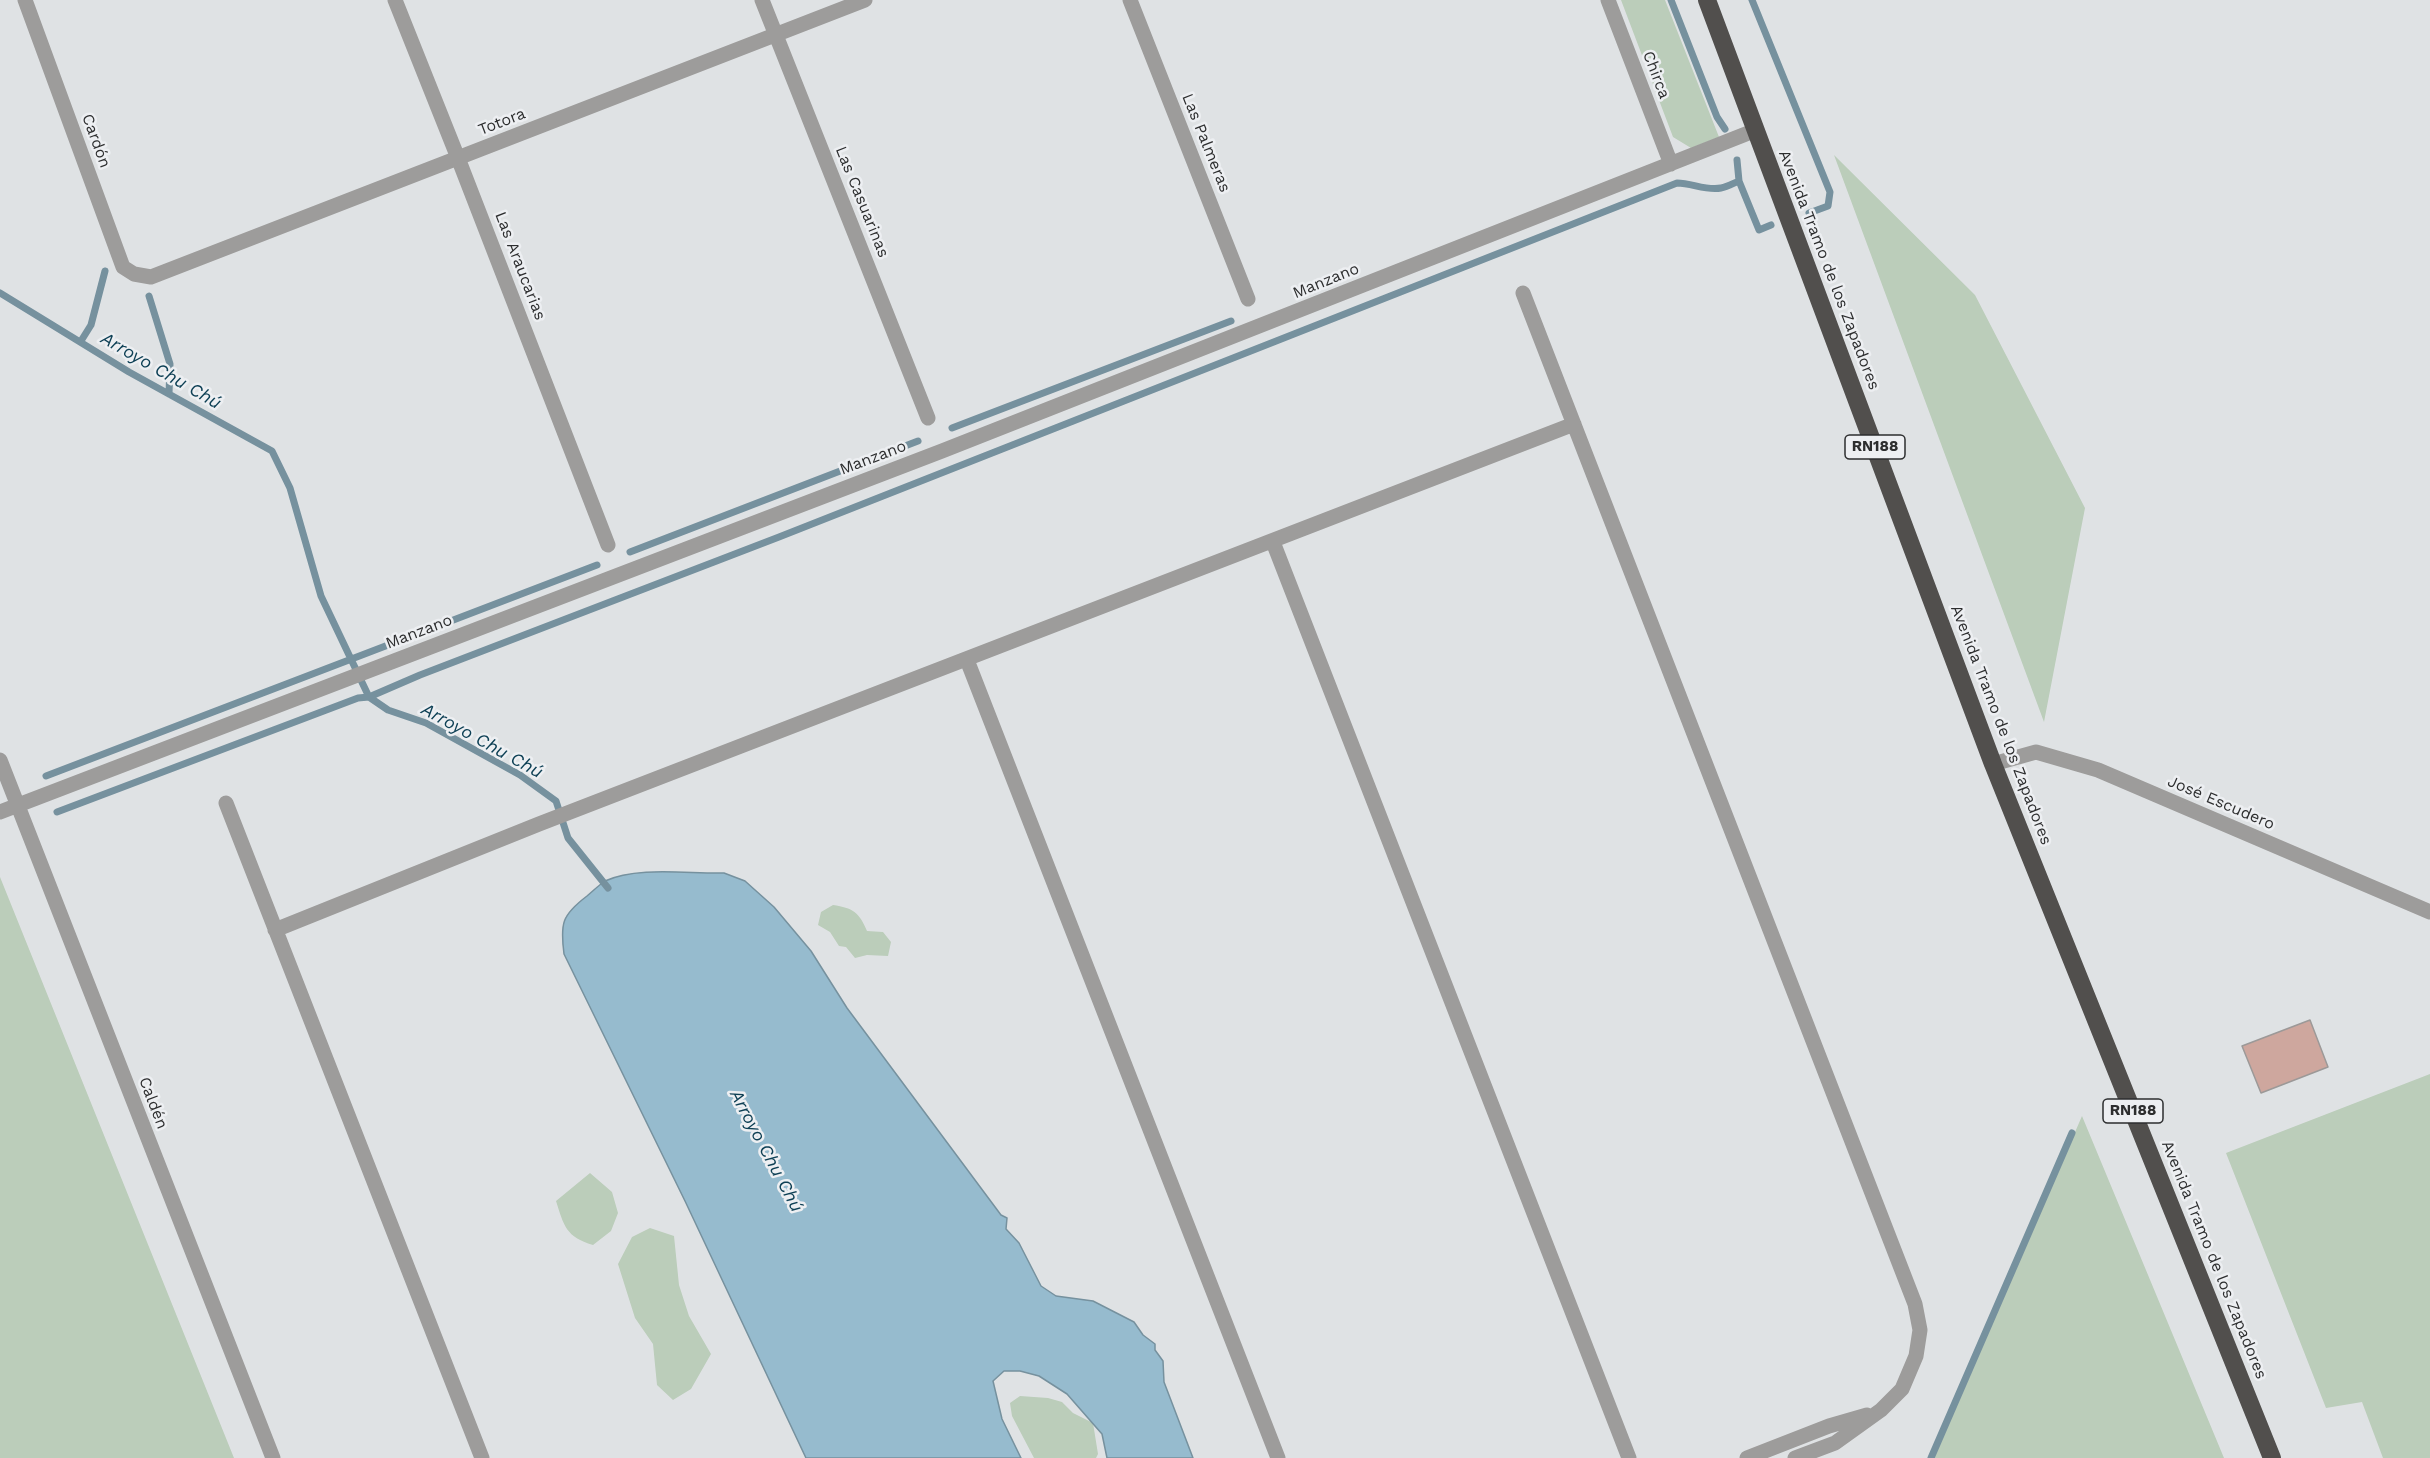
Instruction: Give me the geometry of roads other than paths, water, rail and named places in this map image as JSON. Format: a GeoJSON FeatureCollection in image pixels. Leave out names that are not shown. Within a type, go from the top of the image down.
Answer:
{"type":"FeatureCollection","features":[{"type":"Feature","properties":{"kind":"highway","name":"Avenida Tramo de los Zapadores"},"geometry":{"type":"LineString","coordinates":[[1707,0],[1994,764],[2272,1458]]}},
{"type":"Feature","properties":{"kind":"street","name":"Cardón"},"geometry":{"type":"LineString","coordinates":[[25,0],[123,267],[134,274],[151,277]]}},
{"type":"Feature","properties":{"kind":"street","name":"Las Araucarias"},"geometry":{"type":"LineString","coordinates":[[395,0],[459,158],[608,545]]}},
{"type":"Feature","properties":{"kind":"street","name":"Las Casuarinas"},"geometry":{"type":"LineString","coordinates":[[762,0],[928,418]]}},
{"type":"Feature","properties":{"kind":"street","name":"Totora"},"geometry":{"type":"LineString","coordinates":[[151,277],[865,0]]}},
{"type":"Feature","properties":{"kind":"street","name":"Las Palmeras"},"geometry":{"type":"LineString","coordinates":[[1130,0],[1248,299]]}},
{"type":"Feature","properties":{"kind":"street","name":"Chirca"},"geometry":{"type":"LineString","coordinates":[[1608,0],[1671,164]]}},
{"type":"Feature","properties":{"kind":"street","name":"Manzano"},"geometry":{"type":"LineString","coordinates":[[0,812],[953,447],[1756,130]]}},
{"type":"Feature","properties":{"kind":"street"},"geometry":{"type":"LineString","coordinates":[[1523,293],[1915,1304],[1920,1330],[1916,1356],[1902,1389],[1881,1410],[1835,1443],[1795,1458]]}},
{"type":"Feature","properties":{"kind":"street"},"geometry":{"type":"LineString","coordinates":[[275,930],[539,825],[1574,424]]}},
{"type":"Feature","properties":{"kind":"street"},"geometry":{"type":"LineString","coordinates":[[1273,542],[1629,1458]]}},
{"type":"Feature","properties":{"kind":"street"},"geometry":{"type":"LineString","coordinates":[[967,660],[1278,1458]]}},
{"type":"Feature","properties":{"kind":"street","name":"José Escudero"},"geometry":{"type":"LineString","coordinates":[[1994,764],[2036,752],[2098,770],[2430,912]]}},
{"type":"Feature","properties":{"kind":"street","name":"Caldén"},"geometry":{"type":"LineString","coordinates":[[0,760],[273,1458]]}},
{"type":"Feature","properties":{"kind":"street"},"geometry":{"type":"LineString","coordinates":[[226,803],[482,1458]]}},
{"type":"Feature","properties":{"kind":"street"},"geometry":{"type":"LineString","coordinates":[[1747,1458],[1829,1426],[1881,1410]]}},
{"type":"Feature","properties":{"kind":"water"},"geometry":{"type":"Polygon","coordinates":[[[647,872],[724,873],[745,881],[774,907],[811,951],[847,1008],[1001,1215],[1007,1218],[1006,1229],[1019,1243],[1041,1286],[1056,1296],[1093,1301],[1134,1322],[1143,1335],[1155,1344],[1155,1350],[1163,1361],[1164,1382],[1193,1458],[1107,1458],[1102,1434],[1067,1394],[1039,1376],[1020,1371],[1004,1371],[993,1381],[1002,1419],[1021,1458],[806,1458],[685,1201],[564,954],[562,935],[565,920],[572,909],[605,881],[618,876],[647,872]]]}},
{"type":"Feature","properties":{"kind":"waterway"},"geometry":{"type":"LineString","coordinates":[[1671,0],[1717,117],[1725,129]]}},
{"type":"Feature","properties":{"kind":"waterway"},"geometry":{"type":"LineString","coordinates":[[1752,0],[1830,192],[1828,206],[1809,213]]}},
{"type":"Feature","properties":{"kind":"waterway"},"geometry":{"type":"LineString","coordinates":[[1737,160],[1739,181]]}},
{"type":"Feature","properties":{"kind":"waterway"},"geometry":{"type":"LineString","coordinates":[[57,812],[358,698],[369,697],[420,675],[779,537],[1677,183],[1715,189],[1739,181],[1759,230],[1771,225]]}},
{"type":"Feature","properties":{"kind":"waterway"},"geometry":{"type":"LineString","coordinates":[[81,341],[91,325],[105,271]]}},
{"type":"Feature","properties":{"kind":"waterway","name":"Arroyo Chu Chú"},"geometry":{"type":"LineString","coordinates":[[0,293],[129,372],[272,451],[290,488],[321,596],[369,697],[388,710],[426,723],[520,775],[556,801],[568,838],[608,888]]}},
{"type":"Feature","properties":{"kind":"waterway"},"geometry":{"type":"LineString","coordinates":[[149,296],[170,364],[169,394]]}},
{"type":"Feature","properties":{"kind":"waterway"},"geometry":{"type":"LineString","coordinates":[[952,428],[1231,321]]}},
{"type":"Feature","properties":{"kind":"waterway"},"geometry":{"type":"LineString","coordinates":[[630,552],[918,441]]}},
{"type":"Feature","properties":{"kind":"waterway"},"geometry":{"type":"LineString","coordinates":[[46,776],[597,565]]}},
{"type":"Feature","properties":{"kind":"waterway"},"geometry":{"type":"LineString","coordinates":[[1931,1458],[2072,1133]]}}]}
